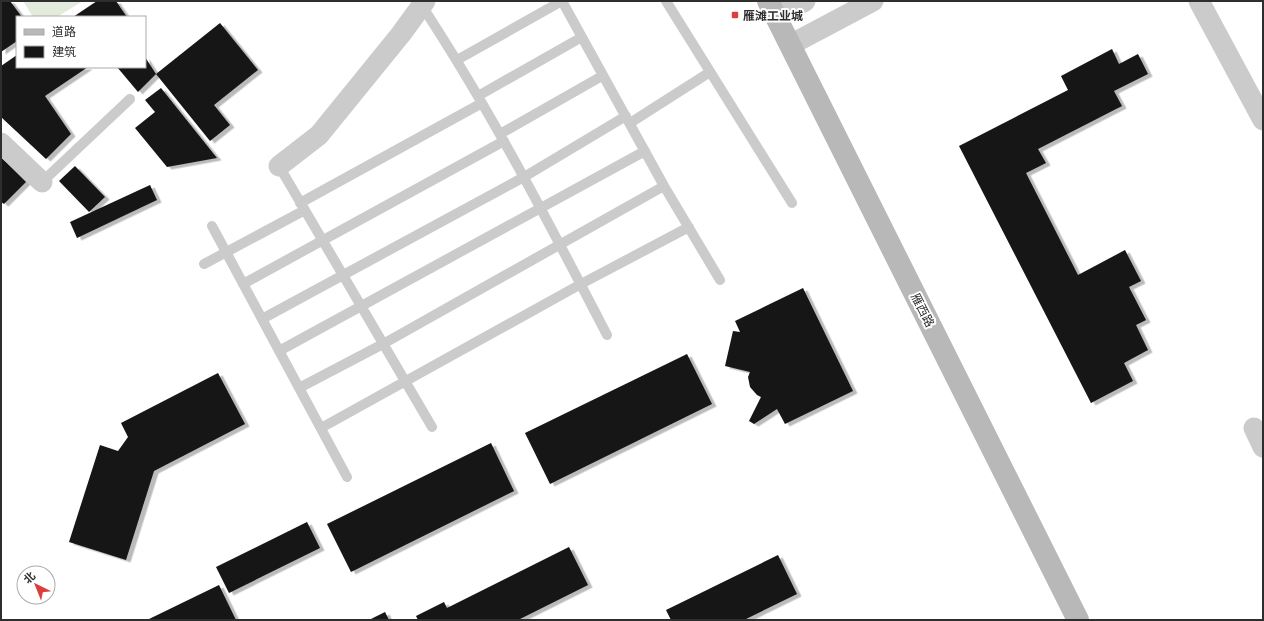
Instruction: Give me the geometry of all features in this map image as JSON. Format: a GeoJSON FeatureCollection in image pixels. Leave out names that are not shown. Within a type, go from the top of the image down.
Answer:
{"type":"FeatureCollection","features":[{"type":"Feature","properties":{"kind":"main road","name":"雁西路"},"geometry":{"type":"LineString","coordinates":[[771,9],[1078,620]]}},
{"type":"Feature","properties":{"kind":"street"},"geometry":{"type":"LineString","coordinates":[[771,9],[804,1]]}},
{"type":"Feature","properties":{"kind":"street"},"geometry":{"type":"LineString","coordinates":[[790,45],[873,1]]}},
{"type":"Feature","properties":{"kind":"street"},"geometry":{"type":"LineString","coordinates":[[1199,1],[1263,120]]}},
{"type":"Feature","properties":{"kind":"street"},"geometry":{"type":"LineString","coordinates":[[279,166],[319,135],[401,34],[423,3]]}},
{"type":"Feature","properties":{"kind":"street"},"geometry":{"type":"LineString","coordinates":[[1,143],[42,182]]}},
{"type":"Feature","properties":{"kind":"street"},"geometry":{"type":"LineString","coordinates":[[1254,428],[1263,447]]}},
{"type":"Feature","properties":{"kind":"lane"},"geometry":{"type":"LineString","coordinates":[[457,60],[562,1],[664,186],[720,280]]}},
{"type":"Feature","properties":{"kind":"lane"},"geometry":{"type":"LineString","coordinates":[[666,1],[792,203]]}},
{"type":"Feature","properties":{"kind":"lane"},"geometry":{"type":"LineString","coordinates":[[423,3],[502,137],[607,335]]}},
{"type":"Feature","properties":{"kind":"lane"},"geometry":{"type":"LineString","coordinates":[[204,264],[480,100],[582,37]]}},
{"type":"Feature","properties":{"kind":"lane"},"geometry":{"type":"LineString","coordinates":[[262,319],[524,177],[710,72]]}},
{"type":"Feature","properties":{"kind":"lane"},"geometry":{"type":"LineString","coordinates":[[243,284],[502,137],[602,76]]}},
{"type":"Feature","properties":{"kind":"lane"},"geometry":{"type":"LineString","coordinates":[[42,182],[130,99]]}},
{"type":"Feature","properties":{"kind":"lane"},"geometry":{"type":"LineString","coordinates":[[280,351],[645,151]]}},
{"type":"Feature","properties":{"kind":"lane"},"geometry":{"type":"LineString","coordinates":[[279,166],[432,427]]}},
{"type":"Feature","properties":{"kind":"lane"},"geometry":{"type":"LineString","coordinates":[[299,388],[383,344],[664,186]]}},
{"type":"Feature","properties":{"kind":"lane"},"geometry":{"type":"LineString","coordinates":[[212,226],[347,476]]}},
{"type":"Feature","properties":{"kind":"lane"},"geometry":{"type":"LineString","coordinates":[[321,428],[581,284],[689,227]]}},
{"type":"Feature","properties":{"kind":"shaded area"},"geometry":{"type":"Polygon","coordinates":[[[23,1],[83,1],[59,16],[32,16],[23,1]]]}},
{"type":"Feature","properties":{"kind":"building"},"geometry":{"type":"Polygon","coordinates":[[[1,1],[10,1],[21,16],[16,16],[16,42],[1,52],[1,1]]]}},
{"type":"Feature","properties":{"kind":"building"},"geometry":{"type":"Polygon","coordinates":[[[97,1],[116,1],[126,16],[74,16],[97,1]]]}},
{"type":"Feature","properties":{"kind":"building"},"geometry":{"type":"Polygon","coordinates":[[[220,23],[258,70],[214,105],[230,125],[210,141],[156,74],[220,23]]]}},
{"type":"Feature","properties":{"kind":"building"},"geometry":{"type":"Polygon","coordinates":[[[1112,49],[1119,64],[1138,54],[1148,74],[1114,91],[1122,106],[1038,149],[1046,163],[1026,173],[1078,275],[1125,250],[1141,281],[1129,287],[1146,320],[1136,325],[1148,350],[1124,363],[1133,381],[1091,403],[959,146],[1068,90],[1061,76],[1112,49]]]}},
{"type":"Feature","properties":{"kind":"building"},"geometry":{"type":"Polygon","coordinates":[[[16,56],[16,68],[87,68],[45,96],[71,134],[46,159],[1,117],[1,66],[16,56]]]}},
{"type":"Feature","properties":{"kind":"building"},"geometry":{"type":"Polygon","coordinates":[[[146,59],[156,74],[138,92],[118,68],[146,68],[146,59]]]}},
{"type":"Feature","properties":{"kind":"building"},"geometry":{"type":"Polygon","coordinates":[[[161,88],[217,158],[167,167],[135,128],[155,112],[145,100],[161,88]]]}},
{"type":"Feature","properties":{"kind":"building"},"geometry":{"type":"Polygon","coordinates":[[[1,157],[26,182],[4,204],[1,202],[1,157]]]}},
{"type":"Feature","properties":{"kind":"building"},"geometry":{"type":"Polygon","coordinates":[[[75,166],[105,197],[89,212],[59,181],[75,166]]]}},
{"type":"Feature","properties":{"kind":"building"},"geometry":{"type":"Polygon","coordinates":[[[150,185],[157,200],[77,238],[70,222],[150,185]]]}},
{"type":"Feature","properties":{"kind":"building"},"geometry":{"type":"Polygon","coordinates":[[[803,288],[853,391],[785,424],[777,409],[754,424],[749,421],[761,397],[757,395],[750,387],[748,377],[750,372],[725,366],[733,331],[740,332],[735,321],[803,288]]]}},
{"type":"Feature","properties":{"kind":"building"},"geometry":{"type":"Polygon","coordinates":[[[687,354],[712,404],[550,484],[525,433],[687,354]]]}},
{"type":"Feature","properties":{"kind":"building"},"geometry":{"type":"Polygon","coordinates":[[[218,373],[245,424],[154,471],[126,560],[69,542],[100,445],[118,451],[128,437],[121,423],[218,373]]]}},
{"type":"Feature","properties":{"kind":"building"},"geometry":{"type":"Polygon","coordinates":[[[491,443],[514,491],[351,572],[327,524],[491,443]]]}},
{"type":"Feature","properties":{"kind":"building"},"geometry":{"type":"Polygon","coordinates":[[[307,522],[320,548],[229,593],[216,567],[307,522]]]}},
{"type":"Feature","properties":{"kind":"building"},"geometry":{"type":"Polygon","coordinates":[[[569,547],[588,585],[518,620],[418,620],[416,616],[444,602],[447,608],[569,547]]]}},
{"type":"Feature","properties":{"kind":"building"},"geometry":{"type":"Polygon","coordinates":[[[778,555],[797,594],[744,620],[671,620],[666,610],[778,555]]]}},
{"type":"Feature","properties":{"kind":"building"},"geometry":{"type":"Polygon","coordinates":[[[219,585],[236,620],[147,620],[219,585]]]}},
{"type":"Feature","properties":{"kind":"building"},"geometry":{"type":"Polygon","coordinates":[[[385,612],[389,620],[369,620],[385,612]]]}},
{"type":"Feature","properties":{"kind":"place","name":"雁滩工业城"},"geometry":{"type":"Point","coordinates":[735,15]}}]}
